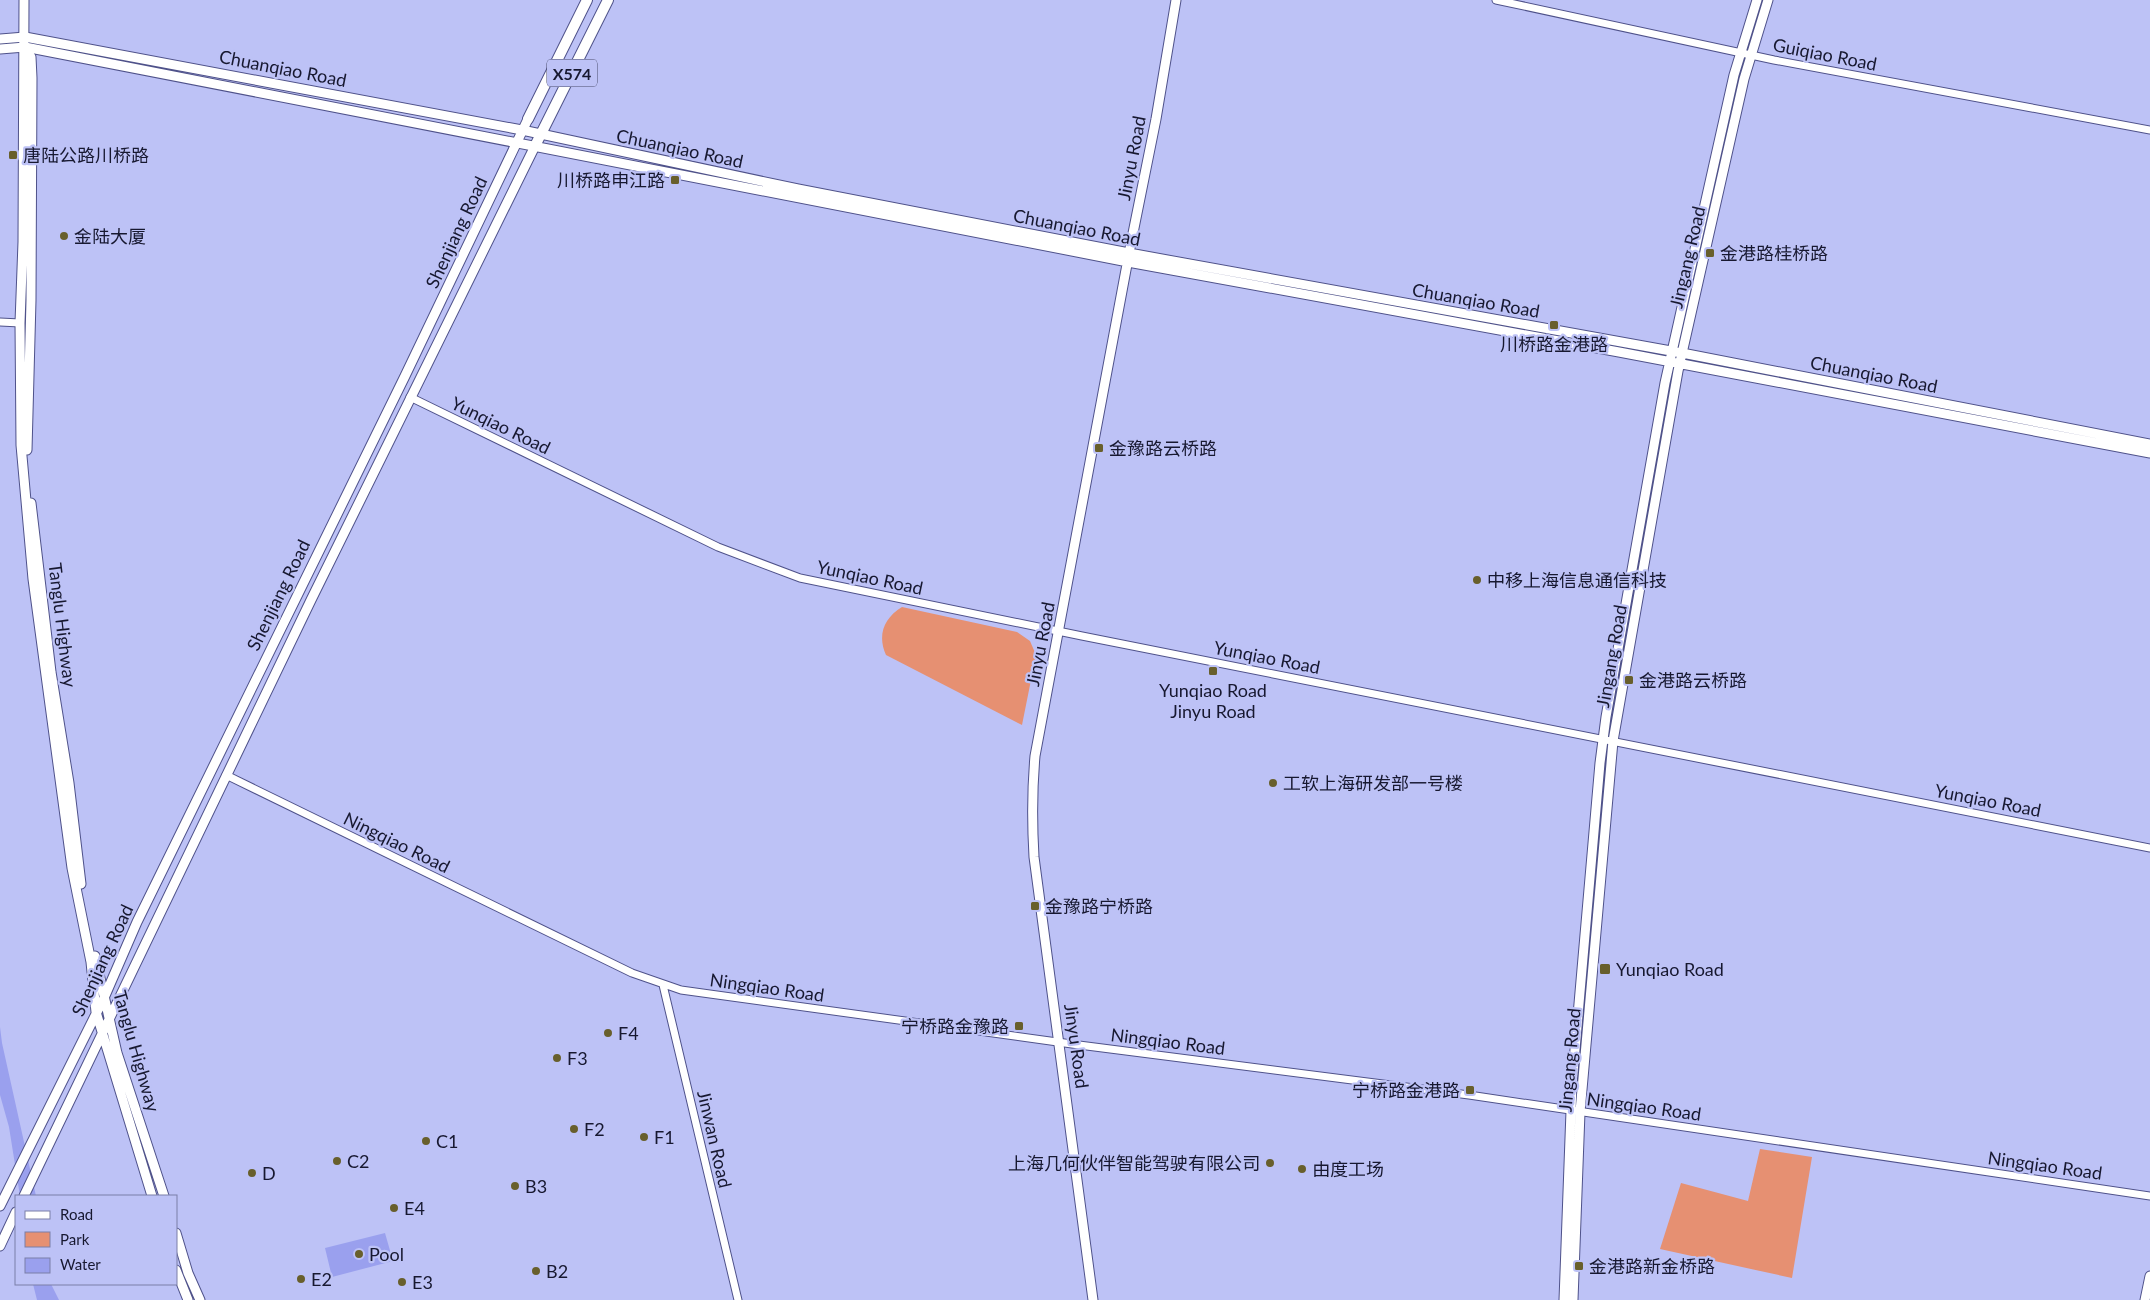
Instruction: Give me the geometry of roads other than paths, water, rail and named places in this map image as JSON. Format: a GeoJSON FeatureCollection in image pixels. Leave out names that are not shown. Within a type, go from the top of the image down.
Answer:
{"type":"FeatureCollection","features":[{"type":"Feature","properties":{"kind":"main road","name":"Shenjiang Road"},"geometry":{"type":"LineString","coordinates":[[528,119],[587,0]]}},
{"type":"Feature","properties":{"kind":"main road","name":"Shenjiang Road"},"geometry":{"type":"LineString","coordinates":[[535,146],[608,0]]}},
{"type":"Feature","properties":{"kind":"street","name":"Tanglu Highway"},"geometry":{"type":"LineString","coordinates":[[24,0],[25,47],[20,323],[21,445],[33,579],[72,868],[91,962],[96,1012],[152,1195]]}},
{"type":"Feature","properties":{"kind":"street","name":"Jinyu Road"},"geometry":{"type":"LineString","coordinates":[[1093,1300],[1034,857],[1032,808],[1035,756],[1128,258],[1156,119],[1176,0]]}},
{"type":"Feature","properties":{"kind":"street","name":"Guiqiao Road"},"geometry":{"type":"LineString","coordinates":[[1496,0],[1750,55],[2150,130]]}},
{"type":"Feature","properties":{"kind":"street","name":"Jingang Road"},"geometry":{"type":"LineString","coordinates":[[1564,1300],[1570,1110],[1603,739],[1672,352],[1740,53],[1757,0]]}},
{"type":"Feature","properties":{"kind":"street","name":"Jingang Road"},"geometry":{"type":"LineString","coordinates":[[1573,1300],[1580,1112],[1613,741],[1682,353],[1750,55],[1768,0]]}},
{"type":"Feature","properties":{"kind":"street","name":"Chuanqiao Road"},"geometry":{"type":"LineString","coordinates":[[0,39],[25,37],[522,130],[1128,258],[1682,353],[2150,444]]}},
{"type":"Feature","properties":{"kind":"street","name":"Tanglu Highway"},"geometry":{"type":"LineString","coordinates":[[25,47],[31,57],[32,78],[31,300],[27,444],[30,501],[51,672],[69,783],[77,860],[84,903],[118,1053],[164,1195]]}},
{"type":"Feature","properties":{"kind":"street","name":"Chuanqiao Road"},"geometry":{"type":"LineString","coordinates":[[0,49],[25,47],[535,146],[2150,453]]}},
{"type":"Feature","properties":{"kind":"street","name":"Shenjiang Road"},"geometry":{"type":"LineString","coordinates":[[0,1206],[104,998],[137,922],[405,376],[528,119]]}},
{"type":"Feature","properties":{"kind":"street","name":"Shenjiang Road"},"geometry":{"type":"LineString","coordinates":[[24,1195],[226,775],[410,397],[535,146]]}},
{"type":"Feature","properties":{"kind":"street"},"geometry":{"type":"LineString","coordinates":[[0,322],[20,323]]}},
{"type":"Feature","properties":{"kind":"street","name":"Yunqiao Road"},"geometry":{"type":"LineString","coordinates":[[410,397],[718,548],[773,569],[828,585],[2150,848]]}},
{"type":"Feature","properties":{"kind":"street","name":"Ningqiao Road"},"geometry":{"type":"LineString","coordinates":[[226,775],[624,969],[663,985],[697,992],[1060,1042],[1453,1093],[2150,1196]]}},
{"type":"Feature","properties":{"kind":"street","name":"Jinwan Road"},"geometry":{"type":"LineString","coordinates":[[663,985],[738,1300]]}},
{"type":"Feature","properties":{"kind":"street"},"geometry":{"type":"LineString","coordinates":[[0,1246],[15,1214]]}},
{"type":"Feature","properties":{"kind":"street"},"geometry":{"type":"LineString","coordinates":[[178,1240],[188,1273],[200,1300]]}},
{"type":"Feature","properties":{"kind":"street"},"geometry":{"type":"LineString","coordinates":[[178,1275],[188,1300]]}},
{"type":"Feature","properties":{"kind":"street"},"geometry":{"type":"LineString","coordinates":[[2145,1300],[2150,1276]]}},
{"type":"Feature","properties":{"kind":"water"},"geometry":{"type":"Polygon","coordinates":[[[0,1027],[36,1195],[20,1195],[9,1127],[0,1095],[0,1027]]]}},
{"type":"Feature","properties":{"kind":"water","name":"Pool"},"geometry":{"type":"Polygon","coordinates":[[[385,1233],[393,1261],[332,1277],[325,1248],[385,1233]]]}},
{"type":"Feature","properties":{"kind":"water"},"geometry":{"type":"Polygon","coordinates":[[[33,1285],[52,1285],[59,1300],[37,1300],[33,1285]]]}},
{"type":"Feature","properties":{"kind":"place","name":"唐陆公路川桥路"},"geometry":{"type":"Point","coordinates":[13,155]}},
{"type":"Feature","properties":{"kind":"place","name":"川桥路申江路"},"geometry":{"type":"Point","coordinates":[675,180]}},
{"type":"Feature","properties":{"kind":"place","name":"金陆大厦"},"geometry":{"type":"Point","coordinates":[64,236]}},
{"type":"Feature","properties":{"kind":"place","name":"金港路桂桥路"},"geometry":{"type":"Point","coordinates":[1710,253]}},
{"type":"Feature","properties":{"kind":"place","name":"川桥路金港路"},"geometry":{"type":"Point","coordinates":[1554,325]}},
{"type":"Feature","properties":{"kind":"place","name":"金豫路云桥路"},"geometry":{"type":"Point","coordinates":[1099,448]}},
{"type":"Feature","properties":{"kind":"place","name":"中移上海信息通信科技"},"geometry":{"type":"Point","coordinates":[1477,580]}},
{"type":"Feature","properties":{"kind":"place","name":"Yunqiao Road Jinyu Road"},"geometry":{"type":"Point","coordinates":[1213,671]}},
{"type":"Feature","properties":{"kind":"place","name":"金港路云桥路"},"geometry":{"type":"Point","coordinates":[1629,680]}},
{"type":"Feature","properties":{"kind":"place","name":"工软上海研发部一号楼"},"geometry":{"type":"Point","coordinates":[1273,783]}},
{"type":"Feature","properties":{"kind":"place","name":"金豫路宁桥路"},"geometry":{"type":"Point","coordinates":[1035,906]}},
{"type":"Feature","properties":{"kind":"place","name":"Yunqiao Road"},"geometry":{"type":"Point","coordinates":[1605,969]}},
{"type":"Feature","properties":{"kind":"place","name":"宁桥路金豫路"},"geometry":{"type":"Point","coordinates":[1019,1026]}},
{"type":"Feature","properties":{"kind":"place","name":"F4"},"geometry":{"type":"Point","coordinates":[608,1033]}},
{"type":"Feature","properties":{"kind":"place","name":"F3"},"geometry":{"type":"Point","coordinates":[557,1058]}},
{"type":"Feature","properties":{"kind":"place","name":"宁桥路金港路"},"geometry":{"type":"Point","coordinates":[1470,1090]}},
{"type":"Feature","properties":{"kind":"place","name":"F2"},"geometry":{"type":"Point","coordinates":[574,1129]}},
{"type":"Feature","properties":{"kind":"place","name":"F1"},"geometry":{"type":"Point","coordinates":[644,1137]}},
{"type":"Feature","properties":{"kind":"place","name":"C1"},"geometry":{"type":"Point","coordinates":[426,1141]}},
{"type":"Feature","properties":{"kind":"place","name":"C2"},"geometry":{"type":"Point","coordinates":[337,1161]}},
{"type":"Feature","properties":{"kind":"place","name":"上海几何伙伴智能驾驶有限公司"},"geometry":{"type":"Point","coordinates":[1270,1163]}},
{"type":"Feature","properties":{"kind":"place","name":"由度工场"},"geometry":{"type":"Point","coordinates":[1302,1169]}},
{"type":"Feature","properties":{"kind":"place","name":"D"},"geometry":{"type":"Point","coordinates":[252,1173]}},
{"type":"Feature","properties":{"kind":"place","name":"B3"},"geometry":{"type":"Point","coordinates":[515,1186]}},
{"type":"Feature","properties":{"kind":"place","name":"E4"},"geometry":{"type":"Point","coordinates":[394,1208]}},
{"type":"Feature","properties":{"kind":"place","name":"Pool"},"geometry":{"type":"Point","coordinates":[359,1254]}},
{"type":"Feature","properties":{"kind":"place","name":"金港路新金桥路"},"geometry":{"type":"Point","coordinates":[1579,1266]}},
{"type":"Feature","properties":{"kind":"place","name":"B2"},"geometry":{"type":"Point","coordinates":[536,1271]}},
{"type":"Feature","properties":{"kind":"place","name":"E2"},"geometry":{"type":"Point","coordinates":[301,1279]}},
{"type":"Feature","properties":{"kind":"place","name":"E3"},"geometry":{"type":"Point","coordinates":[402,1282]}}]}
